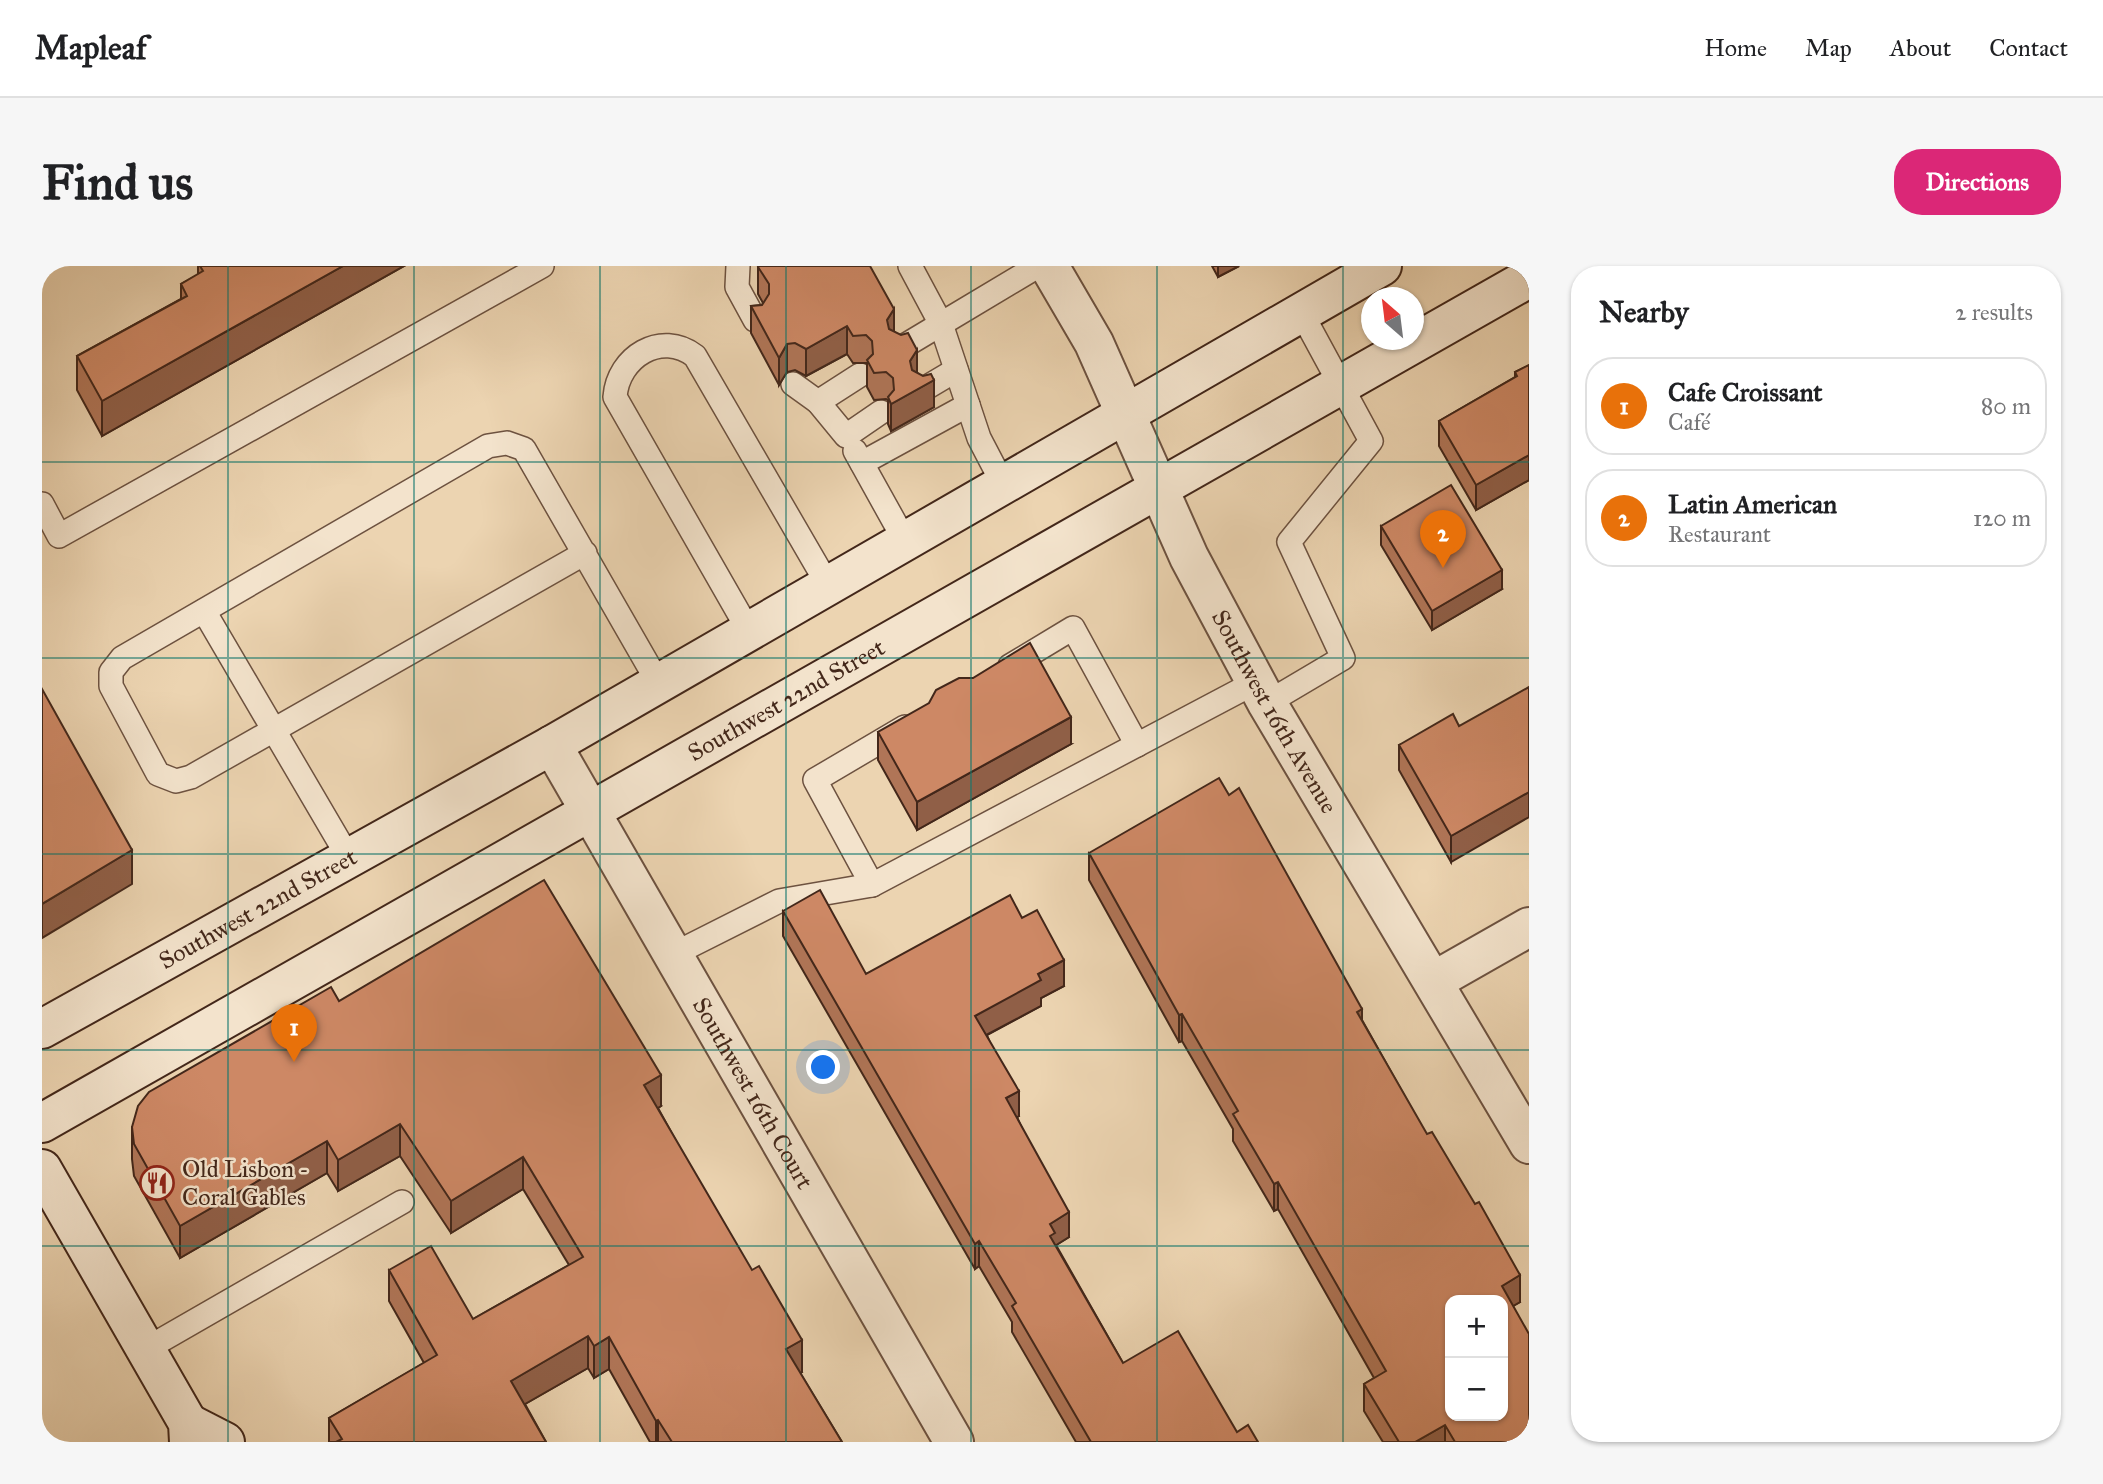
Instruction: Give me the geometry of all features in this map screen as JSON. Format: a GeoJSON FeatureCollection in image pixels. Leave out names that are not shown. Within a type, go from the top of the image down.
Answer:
{"type":"FeatureCollection","features":[{"type":"Feature","properties":{"kind":"main road","name":"Southwest 16th Avenue"},"geometry":{"type":"LineString","coordinates":[[1049,266],[1094,343],[1189,557],[1261,693],[1529,1144]]}},
{"type":"Feature","properties":{"kind":"main road","name":"Southwest 22nd Street"},"geometry":{"type":"LineString","coordinates":[[42,1029],[350,860],[552,745],[1382,266]]}},
{"type":"Feature","properties":{"kind":"main road","name":"Southwest 22nd Street"},"geometry":{"type":"LineString","coordinates":[[42,1123],[1529,278]]}},
{"type":"Feature","properties":{"kind":"main road","name":"Southwest 16th Court"},"geometry":{"type":"LineString","coordinates":[[552,745],[954,1442]]}},
{"type":"Feature","properties":{"kind":"main road"},"geometry":{"type":"LineString","coordinates":[[1434,981],[1529,927]]}},
{"type":"Feature","properties":{"kind":"main road"},"geometry":{"type":"LineString","coordinates":[[42,1169],[146,1349],[189,1432],[225,1442]]}},
{"type":"Feature","properties":{"kind":"lane"},"geometry":{"type":"LineString","coordinates":[[42,504],[59,536],[541,266]]}},
{"type":"Feature","properties":{"kind":"lane"},"geometry":{"type":"LineString","coordinates":[[738,266],[737,287],[755,320]]}},
{"type":"Feature","properties":{"kind":"lane"},"geometry":{"type":"LineString","coordinates":[[910,266],[941,324],[979,438],[1003,484]]}},
{"type":"Feature","properties":{"kind":"lane"},"geometry":{"type":"LineString","coordinates":[[901,348],[1038,266]]}},
{"type":"Feature","properties":{"kind":"lane"},"geometry":{"type":"LineString","coordinates":[[672,955],[779,901],[872,885],[1137,745],[1343,658],[1289,542],[1371,441],[1301,312]]}},
{"type":"Feature","properties":{"kind":"lane"},"geometry":{"type":"LineString","coordinates":[[749,631],[615,397],[616,380],[626,364],[649,350],[667,344],[684,348],[695,356],[828,585]]}},
{"type":"Feature","properties":{"kind":"lane"},"geometry":{"type":"LineString","coordinates":[[924,389],[957,370]]}},
{"type":"Feature","properties":{"kind":"lane"},"geometry":{"type":"LineString","coordinates":[[818,402],[860,375]]}},
{"type":"Feature","properties":{"kind":"lane"},"geometry":{"type":"LineString","coordinates":[[793,384],[818,402],[846,436],[905,541]]}},
{"type":"Feature","properties":{"kind":"lane"},"geometry":{"type":"LineString","coordinates":[[862,463],[968,405]]}},
{"type":"Feature","properties":{"kind":"lane"},"geometry":{"type":"LineString","coordinates":[[846,436],[881,412]]}},
{"type":"Feature","properties":{"kind":"lane"},"geometry":{"type":"LineString","coordinates":[[585,552],[274,733],[191,777],[176,781],[158,774],[111,686],[111,672],[122,658],[488,446],[507,443],[524,449],[585,552],[659,684]]}},
{"type":"Feature","properties":{"kind":"lane"},"geometry":{"type":"LineString","coordinates":[[204,611],[350,860]]}},
{"type":"Feature","properties":{"kind":"lane"},"geometry":{"type":"LineString","coordinates":[[990,678],[1073,628],[1137,745]]}},
{"type":"Feature","properties":{"kind":"lane"},"geometry":{"type":"LineString","coordinates":[[872,885],[815,780],[922,718]]}},
{"type":"Feature","properties":{"kind":"lane"},"geometry":{"type":"LineString","coordinates":[[146,1349],[402,1202]]}},
{"type":"Feature","properties":{"kind":"building"},"geometry":{"type":"Polygon","coordinates":[[[200,266],[343,266],[102,401],[77,356],[187,296],[181,284],[203,271],[200,266]]]}},
{"type":"Feature","properties":{"kind":"building"},"geometry":{"type":"Polygon","coordinates":[[[759,266],[870,266],[894,309],[887,320],[889,329],[901,335],[908,333],[917,350],[910,361],[912,370],[923,376],[931,374],[934,380],[891,404],[888,397],[894,390],[893,378],[886,372],[874,373],[867,360],[873,354],[872,341],[866,335],[853,336],[847,326],[806,349],[795,343],[787,344],[779,358],[751,306],[762,305],[769,294],[769,284],[759,266]]]}},
{"type":"Feature","properties":{"kind":"building"},"geometry":{"type":"Polygon","coordinates":[[[1529,365],[1529,455],[1476,485],[1439,421],[1517,376],[1515,372],[1529,365]]]}},
{"type":"Feature","properties":{"kind":"building"},"geometry":{"type":"Polygon","coordinates":[[[1451,485],[1502,570],[1432,611],[1381,526],[1451,485]]]}},
{"type":"Feature","properties":{"kind":"building"},"geometry":{"type":"Polygon","coordinates":[[[1030,643],[1071,717],[917,802],[878,732],[929,703],[936,690],[959,678],[973,678],[1030,643]]]}},
{"type":"Feature","properties":{"kind":"building"},"geometry":{"type":"Polygon","coordinates":[[[1529,687],[1529,792],[1451,836],[1399,745],[1453,714],[1459,726],[1529,687]]]}},
{"type":"Feature","properties":{"kind":"building"},"geometry":{"type":"Polygon","coordinates":[[[42,689],[132,850],[42,904],[42,689]]]}},
{"type":"Feature","properties":{"kind":"building"},"geometry":{"type":"Polygon","coordinates":[[[1219,778],[1229,795],[1239,788],[1362,1009],[1357,1012],[1427,1134],[1432,1132],[1475,1204],[1479,1202],[1520,1275],[1502,1286],[1507,1295],[1445,1295],[1445,1421],[1508,1421],[1508,1297],[1529,1334],[1529,1442],[1455,1442],[1445,1425],[1415,1442],[1399,1442],[1364,1384],[1386,1371],[1278,1182],[1274,1184],[1233,1114],[1238,1111],[1182,1014],[1179,1015],[1089,853],[1219,778]]]}},
{"type":"Feature","properties":{"kind":"building"},"geometry":{"type":"Polygon","coordinates":[[[544,880],[661,1075],[644,1085],[752,1270],[759,1266],[802,1340],[786,1349],[842,1442],[672,1442],[658,1420],[656,1421],[609,1337],[594,1346],[588,1336],[511,1381],[546,1442],[336,1442],[342,1439],[329,1418],[437,1355],[389,1270],[431,1246],[473,1319],[583,1257],[523,1157],[451,1201],[400,1124],[338,1160],[327,1141],[180,1226],[134,1144],[132,1127],[138,1106],[149,1092],[331,987],[339,1001],[544,880]]]}},
{"type":"Feature","properties":{"kind":"building"},"geometry":{"type":"Polygon","coordinates":[[[820,890],[866,974],[1010,895],[1022,918],[1037,910],[1064,960],[1038,974],[1041,980],[975,1016],[1019,1091],[1006,1098],[1069,1212],[1050,1224],[1055,1233],[1050,1236],[1123,1363],[1178,1331],[1237,1432],[1248,1425],[1258,1442],[1091,1442],[1012,1306],[1016,1303],[979,1241],[975,1244],[783,911],[820,890]]]}},
{"type":"Feature","properties":{"kind":"place","name":"Latin American"},"geometry":{"type":"Point","coordinates":[1443,568]}},
{"type":"Feature","properties":{"kind":"place","name":"Cafe Croissant"},"geometry":{"type":"Point","coordinates":[294,1062]}},
{"type":"Feature","properties":{"kind":"place","name":"Old Lisbon - Coral Gables"},"geometry":{"type":"Point","coordinates":[157,1183]}}]}
